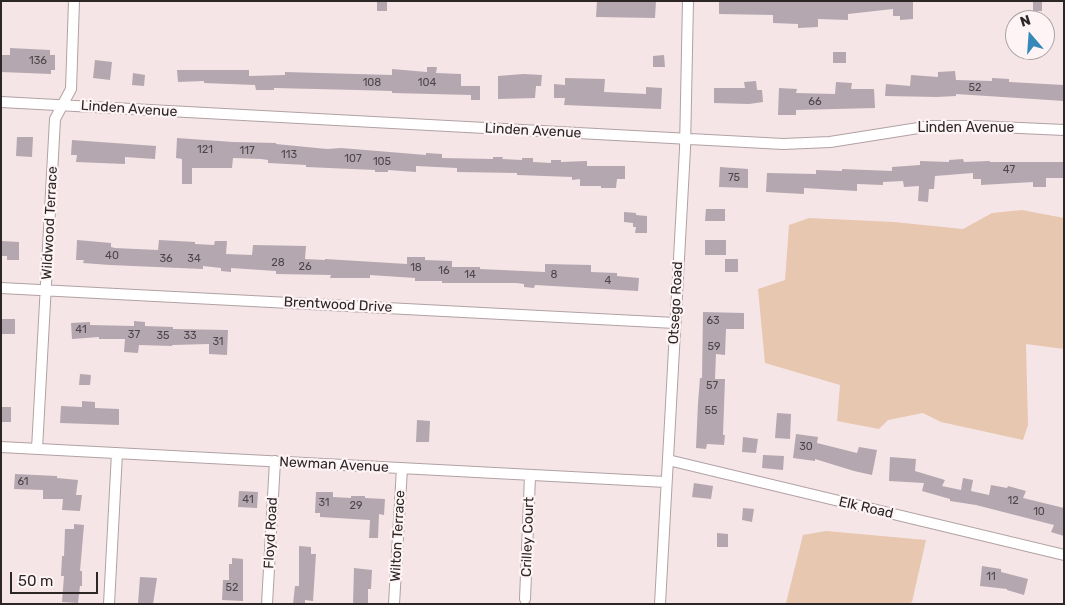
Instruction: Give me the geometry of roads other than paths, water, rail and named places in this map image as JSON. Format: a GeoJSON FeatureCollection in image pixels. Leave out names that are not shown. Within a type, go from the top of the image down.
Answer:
{"type":"FeatureCollection","features":[{"type":"Feature","properties":{"kind":"street","name":"Wildwood Terrace"},"geometry":{"type":"LineString","coordinates":[[37,449],[56,119],[71,89],[74,1]]}},
{"type":"Feature","properties":{"kind":"street","name":"Otsego Road"},"geometry":{"type":"LineString","coordinates":[[660,604],[685,139],[688,1]]}},
{"type":"Feature","properties":{"kind":"street","name":"Linden Avenue"},"geometry":{"type":"LineString","coordinates":[[1,102],[783,144],[830,142],[931,126],[1064,130]]}},
{"type":"Feature","properties":{"kind":"street","name":"Brentwood Drive"},"geometry":{"type":"LineString","coordinates":[[1,288],[675,322]]}},
{"type":"Feature","properties":{"kind":"street","name":"Newman Avenue"},"geometry":{"type":"LineString","coordinates":[[1,447],[666,482]]}},
{"type":"Feature","properties":{"kind":"street"},"geometry":{"type":"LineString","coordinates":[[109,604],[116,453]]}},
{"type":"Feature","properties":{"kind":"street","name":"Elk Road"},"geometry":{"type":"LineString","coordinates":[[668,460],[1064,555]]}},
{"type":"Feature","properties":{"kind":"street","name":"Floyd Road"},"geometry":{"type":"LineString","coordinates":[[267,604],[275,461]]}},
{"type":"Feature","properties":{"kind":"street","name":"Wilton Terrace"},"geometry":{"type":"LineString","coordinates":[[394,604],[402,468]]}},
{"type":"Feature","properties":{"kind":"street","name":"Crilley Court"},"geometry":{"type":"LineString","coordinates":[[525,599],[530,476]]}}]}
